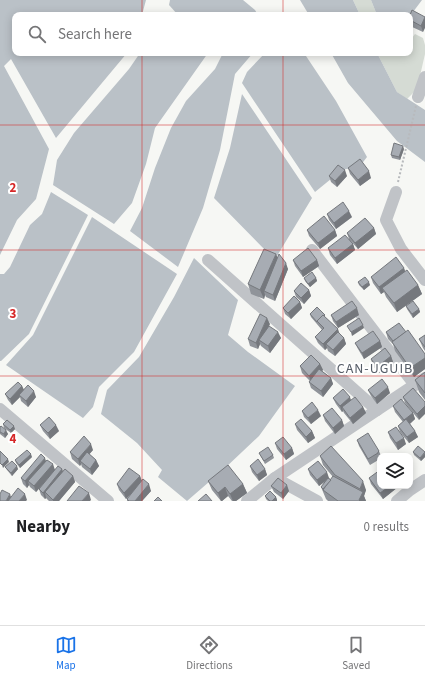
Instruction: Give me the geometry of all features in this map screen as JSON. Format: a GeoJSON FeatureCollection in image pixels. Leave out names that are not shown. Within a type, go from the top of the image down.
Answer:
{"type":"FeatureCollection","features":[{"type":"Feature","properties":{"kind":"street"},"geometry":{"type":"LineString","coordinates":[[418,97],[425,77]]}},
{"type":"Feature","properties":{"kind":"street"},"geometry":{"type":"LineString","coordinates":[[396,192],[386,220],[401,249],[425,280]]}},
{"type":"Feature","properties":{"kind":"street"},"geometry":{"type":"LineString","coordinates":[[312,250],[415,385]]}},
{"type":"Feature","properties":{"kind":"street"},"geometry":{"type":"LineString","coordinates":[[208,260],[377,410]]}},
{"type":"Feature","properties":{"kind":"street"},"geometry":{"type":"LineString","coordinates":[[247,501],[275,478],[425,378]]}},
{"type":"Feature","properties":{"kind":"street"},"geometry":{"type":"LineString","coordinates":[[0,409],[108,501]]}},
{"type":"Feature","properties":{"kind":"street"},"geometry":{"type":"LineString","coordinates":[[275,478],[317,501]]}},
{"type":"Feature","properties":{"kind":"street"},"geometry":{"type":"LineString","coordinates":[[397,501],[425,480]]}},
{"type":"Feature","properties":{"kind":"path"},"geometry":{"type":"LineString","coordinates":[[396,192],[418,97]]}},
{"type":"Feature","properties":{"kind":"shaded area"},"geometry":{"type":"Polygon","coordinates":[[[0,0],[146,0],[143,12],[12,12],[12,56],[124,56],[56,138],[11,59],[4,66],[49,149],[36,199],[17,220],[0,255],[0,0]]]}},
{"type":"Feature","properties":{"kind":"shaded area"},"geometry":{"type":"Polygon","coordinates":[[[170,0],[243,0],[256,12],[175,12],[169,5],[170,0]]]}},
{"type":"Feature","properties":{"kind":"shaded area"},"geometry":{"type":"Polygon","coordinates":[[[300,0],[353,0],[359,12],[307,12],[300,0]]]}},
{"type":"Feature","properties":{"kind":"shaded area"},"geometry":{"type":"Polygon","coordinates":[[[353,0],[371,0],[376,12],[359,12],[353,0]]]}},
{"type":"Feature","properties":{"kind":"shaded area"},"geometry":{"type":"Polygon","coordinates":[[[371,0],[422,0],[413,12],[376,12],[371,0]]]}},
{"type":"Feature","properties":{"kind":"shaded area"},"geometry":{"type":"Polygon","coordinates":[[[415,34],[423,38],[425,54],[417,89],[407,99],[397,92],[379,56],[413,56],[413,37],[415,34]]]}},
{"type":"Feature","properties":{"kind":"shaded area"},"geometry":{"type":"Polygon","coordinates":[[[138,56],[206,56],[155,128],[146,164],[132,203],[114,224],[53,185],[57,160],[74,133],[129,69],[138,56]]]}},
{"type":"Feature","properties":{"kind":"shaded area"},"geometry":{"type":"Polygon","coordinates":[[[222,56],[250,56],[235,74],[220,150],[203,208],[178,267],[130,231],[142,208],[155,168],[171,128],[186,101],[215,69],[222,56]]]}},
{"type":"Feature","properties":{"kind":"shaded area"},"geometry":{"type":"Polygon","coordinates":[[[262,56],[306,56],[336,101],[367,157],[360,166],[342,170],[315,192],[242,83],[247,72],[262,56]]]}},
{"type":"Feature","properties":{"kind":"shaded area"},"geometry":{"type":"Polygon","coordinates":[[[333,56],[379,56],[397,92],[425,110],[425,162],[397,141],[348,83],[333,56]]]}},
{"type":"Feature","properties":{"kind":"shaded area"},"geometry":{"type":"Polygon","coordinates":[[[242,94],[312,198],[277,256],[265,250],[214,198],[230,148],[242,94]]]}},
{"type":"Feature","properties":{"kind":"shaded area"},"geometry":{"type":"Polygon","coordinates":[[[51,192],[88,215],[29,334],[0,361],[0,274],[4,274],[10,267],[30,225],[42,214],[51,192]]]}},
{"type":"Feature","properties":{"kind":"shaded area"},"geometry":{"type":"Polygon","coordinates":[[[92,217],[177,274],[134,352],[99,387],[93,407],[83,418],[6,365],[33,335],[92,217]]]}},
{"type":"Feature","properties":{"kind":"shaded area"},"geometry":{"type":"Polygon","coordinates":[[[194,258],[238,300],[228,335],[248,352],[295,386],[259,436],[187,501],[158,477],[162,470],[137,443],[101,414],[107,390],[139,357],[174,297],[194,258]]]}},
{"type":"Feature","properties":{"kind":"building"},"geometry":{"type":"Polygon","coordinates":[[[412,10],[425,17],[421,26],[413,22],[413,12],[411,12],[412,10]]]}},
{"type":"Feature","properties":{"kind":"building"},"geometry":{"type":"Polygon","coordinates":[[[394,143],[403,146],[399,157],[391,155],[394,143]]]}},
{"type":"Feature","properties":{"kind":"building"},"geometry":{"type":"Polygon","coordinates":[[[360,159],[369,171],[358,180],[348,168],[360,159]]]}},
{"type":"Feature","properties":{"kind":"building"},"geometry":{"type":"Polygon","coordinates":[[[338,165],[345,170],[335,181],[329,176],[338,165]]]}},
{"type":"Feature","properties":{"kind":"building"},"geometry":{"type":"Polygon","coordinates":[[[343,202],[349,211],[334,223],[327,214],[343,202]]]}},
{"type":"Feature","properties":{"kind":"building"},"geometry":{"type":"Polygon","coordinates":[[[324,216],[335,230],[318,243],[307,230],[324,216]]]}},
{"type":"Feature","properties":{"kind":"building"},"geometry":{"type":"Polygon","coordinates":[[[365,218],[374,228],[355,243],[347,233],[365,218]]]}},
{"type":"Feature","properties":{"kind":"building"},"geometry":{"type":"Polygon","coordinates":[[[345,235],[353,244],[335,258],[328,248],[345,235]]]}},
{"type":"Feature","properties":{"kind":"building"},"geometry":{"type":"Polygon","coordinates":[[[308,248],[317,260],[301,271],[293,260],[308,248]]]}},
{"type":"Feature","properties":{"kind":"building"},"geometry":{"type":"Polygon","coordinates":[[[264,249],[276,254],[260,290],[248,284],[264,249]]]}},
{"type":"Feature","properties":{"kind":"building"},"geometry":{"type":"Polygon","coordinates":[[[279,254],[286,263],[273,295],[264,291],[279,254]]]}},
{"type":"Feature","properties":{"kind":"building"},"geometry":{"type":"Polygon","coordinates":[[[396,257],[404,268],[379,287],[371,277],[396,257]]]}},
{"type":"Feature","properties":{"kind":"building"},"geometry":{"type":"Polygon","coordinates":[[[407,270],[418,285],[394,303],[382,288],[407,270]]]}},
{"type":"Feature","properties":{"kind":"building"},"geometry":{"type":"Polygon","coordinates":[[[312,272],[316,278],[308,284],[304,278],[312,272]]]}},
{"type":"Feature","properties":{"kind":"building"},"geometry":{"type":"Polygon","coordinates":[[[365,277],[369,282],[362,287],[358,282],[365,277]]]}},
{"type":"Feature","properties":{"kind":"building"},"geometry":{"type":"Polygon","coordinates":[[[301,283],[309,290],[301,298],[294,291],[301,283]]]}},
{"type":"Feature","properties":{"kind":"building"},"geometry":{"type":"Polygon","coordinates":[[[294,296],[300,302],[288,313],[283,308],[294,296]]]}},
{"type":"Feature","properties":{"kind":"building"},"geometry":{"type":"Polygon","coordinates":[[[352,301],[357,308],[336,322],[331,315],[352,301]]]}},
{"type":"Feature","properties":{"kind":"building"},"geometry":{"type":"Polygon","coordinates":[[[413,301],[419,309],[412,314],[406,306],[413,301]]]}},
{"type":"Feature","properties":{"kind":"building"},"geometry":{"type":"Polygon","coordinates":[[[317,307],[325,315],[323,315],[317,322],[310,314],[317,307]]]}},
{"type":"Feature","properties":{"kind":"building"},"geometry":{"type":"Polygon","coordinates":[[[260,314],[267,318],[256,343],[248,339],[260,314]]]}},
{"type":"Feature","properties":{"kind":"building"},"geometry":{"type":"Polygon","coordinates":[[[323,315],[338,329],[323,344],[315,337],[324,328],[317,321],[323,315]]]}},
{"type":"Feature","properties":{"kind":"building"},"geometry":{"type":"Polygon","coordinates":[[[359,318],[363,325],[351,332],[347,326],[359,318]]]}},
{"type":"Feature","properties":{"kind":"building"},"geometry":{"type":"Polygon","coordinates":[[[399,323],[406,332],[393,341],[386,332],[399,323]]]}},
{"type":"Feature","properties":{"kind":"building"},"geometry":{"type":"Polygon","coordinates":[[[269,326],[278,332],[268,346],[259,340],[269,326]]]}},
{"type":"Feature","properties":{"kind":"building"},"geometry":{"type":"Polygon","coordinates":[[[408,330],[425,354],[425,358],[410,368],[392,342],[408,330]]]}},
{"type":"Feature","properties":{"kind":"building"},"geometry":{"type":"Polygon","coordinates":[[[373,331],[380,341],[362,353],[355,343],[373,331]]]}},
{"type":"Feature","properties":{"kind":"building"},"geometry":{"type":"Polygon","coordinates":[[[338,332],[344,338],[333,350],[326,344],[338,332]]]}},
{"type":"Feature","properties":{"kind":"building"},"geometry":{"type":"Polygon","coordinates":[[[425,335],[425,347],[419,339],[425,335]]]}},
{"type":"Feature","properties":{"kind":"building"},"geometry":{"type":"Polygon","coordinates":[[[385,348],[391,356],[377,367],[371,359],[385,348]]]}},
{"type":"Feature","properties":{"kind":"building"},"geometry":{"type":"Polygon","coordinates":[[[311,355],[320,364],[309,376],[300,366],[311,355]]]}},
{"type":"Feature","properties":{"kind":"building"},"geometry":{"type":"Polygon","coordinates":[[[319,369],[331,378],[321,391],[309,382],[319,369]]]}},
{"type":"Feature","properties":{"kind":"building"},"geometry":{"type":"Polygon","coordinates":[[[425,372],[425,393],[415,380],[425,372]]]}},
{"type":"Feature","properties":{"kind":"building"},"geometry":{"type":"Polygon","coordinates":[[[382,379],[388,387],[375,398],[368,390],[382,379]]]}},
{"type":"Feature","properties":{"kind":"building"},"geometry":{"type":"Polygon","coordinates":[[[18,382],[22,386],[10,399],[5,394],[18,382]]]}},
{"type":"Feature","properties":{"kind":"building"},"geometry":{"type":"Polygon","coordinates":[[[28,385],[34,391],[26,401],[19,395],[28,385]]]}},
{"type":"Feature","properties":{"kind":"building"},"geometry":{"type":"Polygon","coordinates":[[[413,388],[425,402],[425,406],[417,414],[403,397],[413,388]]]}},
{"type":"Feature","properties":{"kind":"building"},"geometry":{"type":"Polygon","coordinates":[[[343,389],[350,397],[340,406],[333,398],[343,389]]]}},
{"type":"Feature","properties":{"kind":"building"},"geometry":{"type":"Polygon","coordinates":[[[355,397],[363,407],[350,418],[342,407],[355,397]]]}},
{"type":"Feature","properties":{"kind":"building"},"geometry":{"type":"Polygon","coordinates":[[[401,399],[413,413],[404,420],[393,406],[401,399]]]}},
{"type":"Feature","properties":{"kind":"building"},"geometry":{"type":"Polygon","coordinates":[[[312,402],[318,410],[308,418],[302,411],[312,402]]]}},
{"type":"Feature","properties":{"kind":"building"},"geometry":{"type":"Polygon","coordinates":[[[332,408],[342,420],[333,428],[323,415],[332,408]]]}},
{"type":"Feature","properties":{"kind":"building"},"geometry":{"type":"Polygon","coordinates":[[[49,417],[56,425],[48,433],[40,425],[49,417]]]}},
{"type":"Feature","properties":{"kind":"building"},"geometry":{"type":"Polygon","coordinates":[[[301,419],[312,431],[306,437],[295,424],[301,419]]]}},
{"type":"Feature","properties":{"kind":"building"},"geometry":{"type":"Polygon","coordinates":[[[406,419],[415,431],[407,437],[398,426],[406,419]]]}},
{"type":"Feature","properties":{"kind":"building"},"geometry":{"type":"Polygon","coordinates":[[[7,420],[14,426],[10,430],[3,424],[7,420]]]}},
{"type":"Feature","properties":{"kind":"building"},"geometry":{"type":"Polygon","coordinates":[[[1,426],[6,430],[4,434],[0,432],[1,426]]]}},
{"type":"Feature","properties":{"kind":"building"},"geometry":{"type":"Polygon","coordinates":[[[396,427],[404,438],[396,443],[388,432],[396,427]]]}},
{"type":"Feature","properties":{"kind":"building"},"geometry":{"type":"Polygon","coordinates":[[[368,433],[379,451],[378,453],[368,459],[357,440],[368,433]]]}},
{"type":"Feature","properties":{"kind":"building"},"geometry":{"type":"Polygon","coordinates":[[[84,436],[91,444],[78,459],[70,452],[84,436]]]}},
{"type":"Feature","properties":{"kind":"building"},"geometry":{"type":"Polygon","coordinates":[[[283,437],[292,448],[284,454],[275,443],[283,437]]]}},
{"type":"Feature","properties":{"kind":"building"},"geometry":{"type":"Polygon","coordinates":[[[331,446],[363,481],[360,489],[335,475],[320,456],[331,446]]]}},
{"type":"Feature","properties":{"kind":"building"},"geometry":{"type":"Polygon","coordinates":[[[418,446],[425,452],[420,458],[413,452],[418,446]]]}},
{"type":"Feature","properties":{"kind":"building"},"geometry":{"type":"Polygon","coordinates":[[[268,447],[273,455],[264,461],[259,453],[268,447]]]}},
{"type":"Feature","properties":{"kind":"building"},"geometry":{"type":"Polygon","coordinates":[[[27,450],[31,454],[19,465],[15,460],[27,450]]]}},
{"type":"Feature","properties":{"kind":"building"},"geometry":{"type":"Polygon","coordinates":[[[0,451],[8,459],[2,465],[0,463],[0,451]]]}},
{"type":"Feature","properties":{"kind":"building"},"geometry":{"type":"Polygon","coordinates":[[[87,452],[96,460],[90,469],[80,461],[87,452]]]}},
{"type":"Feature","properties":{"kind":"building"},"geometry":{"type":"Polygon","coordinates":[[[41,454],[45,458],[25,481],[21,478],[41,454]]]}},
{"type":"Feature","properties":{"kind":"building"},"geometry":{"type":"Polygon","coordinates":[[[258,459],[265,469],[257,475],[250,466],[258,459]]]}},
{"type":"Feature","properties":{"kind":"building"},"geometry":{"type":"Polygon","coordinates":[[[47,460],[53,464],[34,486],[28,481],[47,460]]]}},
{"type":"Feature","properties":{"kind":"building"},"geometry":{"type":"Polygon","coordinates":[[[12,461],[17,466],[11,473],[5,467],[12,461]]]}},
{"type":"Feature","properties":{"kind":"building"},"geometry":{"type":"Polygon","coordinates":[[[318,461],[327,472],[317,480],[308,469],[318,461]]]}},
{"type":"Feature","properties":{"kind":"building"},"geometry":{"type":"Polygon","coordinates":[[[228,465],[243,484],[230,494],[225,487],[218,493],[208,481],[228,465]]]}},
{"type":"Feature","properties":{"kind":"building"},"geometry":{"type":"Polygon","coordinates":[[[58,466],[62,469],[43,493],[39,489],[58,466]]]}},
{"type":"Feature","properties":{"kind":"building"},"geometry":{"type":"Polygon","coordinates":[[[129,468],[140,476],[124,493],[117,484],[129,468]]]}},
{"type":"Feature","properties":{"kind":"building"},"geometry":{"type":"Polygon","coordinates":[[[65,469],[73,476],[53,500],[45,492],[65,469]]]}},
{"type":"Feature","properties":{"kind":"building"},"geometry":{"type":"Polygon","coordinates":[[[377,472],[377,489],[369,478],[377,472]]]}},
{"type":"Feature","properties":{"kind":"building"},"geometry":{"type":"Polygon","coordinates":[[[333,476],[363,492],[359,500],[360,501],[338,501],[323,490],[333,476]]]}},
{"type":"Feature","properties":{"kind":"building"},"geometry":{"type":"Polygon","coordinates":[[[278,478],[287,485],[281,493],[271,486],[278,478]]]}},
{"type":"Feature","properties":{"kind":"building"},"geometry":{"type":"Polygon","coordinates":[[[328,478],[331,480],[323,489],[321,487],[328,478]]]}},
{"type":"Feature","properties":{"kind":"building"},"geometry":{"type":"Polygon","coordinates":[[[143,479],[149,484],[135,501],[129,501],[127,499],[143,479]]]}},
{"type":"Feature","properties":{"kind":"building"},"geometry":{"type":"Polygon","coordinates":[[[79,486],[89,493],[82,501],[67,501],[79,486]]]}},
{"type":"Feature","properties":{"kind":"building"},"geometry":{"type":"Polygon","coordinates":[[[18,488],[25,494],[19,501],[8,501],[18,488]]]}},
{"type":"Feature","properties":{"kind":"building"},"geometry":{"type":"Polygon","coordinates":[[[377,489],[386,489],[380,493],[377,489]]]}},
{"type":"Feature","properties":{"kind":"building"},"geometry":{"type":"Polygon","coordinates":[[[2,490],[10,494],[6,501],[0,501],[0,494],[2,490]]]}},
{"type":"Feature","properties":{"kind":"building"},"geometry":{"type":"Polygon","coordinates":[[[270,491],[276,497],[272,501],[265,496],[270,491]]]}},
{"type":"Feature","properties":{"kind":"building"},"geometry":{"type":"Polygon","coordinates":[[[206,494],[212,501],[198,501],[206,494]]]}},
{"type":"Feature","properties":{"kind":"building"},"geometry":{"type":"Polygon","coordinates":[[[158,497],[162,501],[154,501],[158,497]]]}},
{"type":"Feature","properties":{"kind":"district","name":"CAN-UGUIB"},"geometry":{"type":"Point","coordinates":[375,369]}}]}
